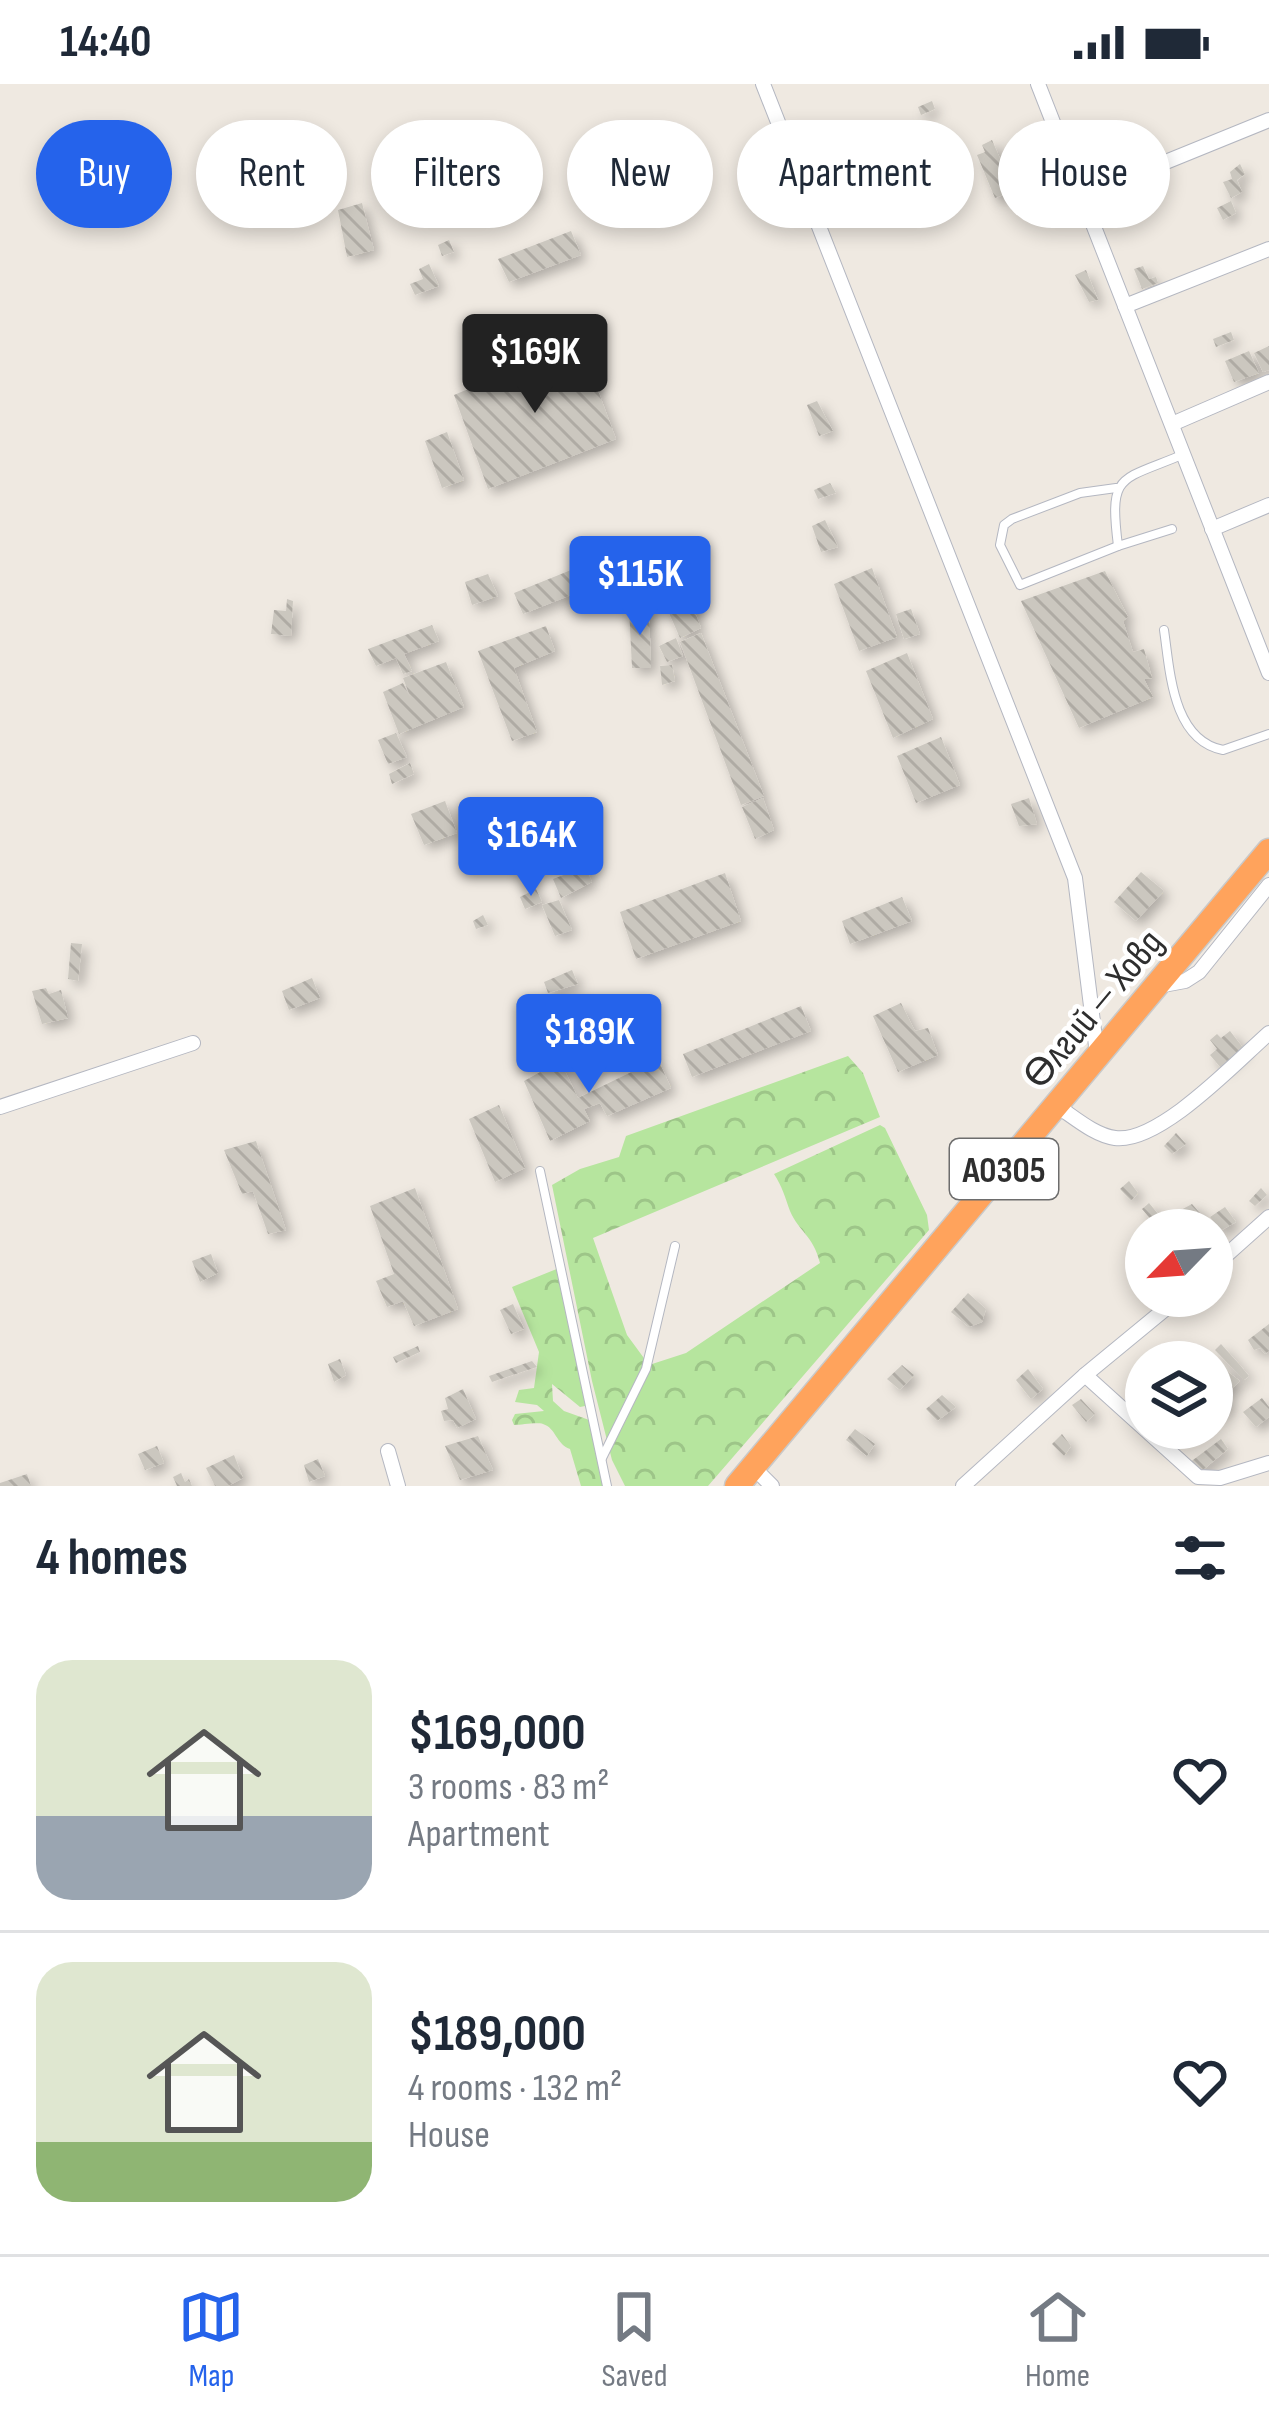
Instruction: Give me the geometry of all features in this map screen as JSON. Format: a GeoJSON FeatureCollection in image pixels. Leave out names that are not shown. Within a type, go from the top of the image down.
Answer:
{"type":"FeatureCollection","features":[{"type":"Feature","properties":{"kind":"highway","name":"Өлгий — Ховд"},"geometry":{"type":"LineString","coordinates":[[745,1476],[1269,851]]}},
{"type":"Feature","properties":{"kind":"street"},"geometry":{"type":"LineString","coordinates":[[763,84],[1075,878],[1097,1059]]}},
{"type":"Feature","properties":{"kind":"street"},"geometry":{"type":"LineString","coordinates":[[1040,85],[1053,120]]}},
{"type":"Feature","properties":{"kind":"street"},"geometry":{"type":"LineString","coordinates":[[1170,161],[1269,121]]}},
{"type":"Feature","properties":{"kind":"street"},"geometry":{"type":"LineString","coordinates":[[1095,228],[1269,673]]}},
{"type":"Feature","properties":{"kind":"street"},"geometry":{"type":"LineString","coordinates":[[1126,306],[1269,249]]}},
{"type":"Feature","properties":{"kind":"street"},"geometry":{"type":"LineString","coordinates":[[1172,424],[1269,382]]}},
{"type":"Feature","properties":{"kind":"street"},"geometry":{"type":"LineString","coordinates":[[1212,529],[1269,505]]}},
{"type":"Feature","properties":{"kind":"street"},"geometry":{"type":"LineString","coordinates":[[1158,986],[1185,981],[1199,972],[1269,885]]}},
{"type":"Feature","properties":{"kind":"street"},"geometry":{"type":"LineString","coordinates":[[1057,1106],[1097,1132],[1118,1139],[1157,1128],[1269,1034]]}},
{"type":"Feature","properties":{"kind":"street"},"geometry":{"type":"LineString","coordinates":[[0,1107],[193,1043]]}},
{"type":"Feature","properties":{"kind":"street"},"geometry":{"type":"LineString","coordinates":[[1233,1249],[1269,1217]]}},
{"type":"Feature","properties":{"kind":"street"},"geometry":{"type":"LineString","coordinates":[[963,1486],[1155,1317]]}},
{"type":"Feature","properties":{"kind":"street"},"geometry":{"type":"LineString","coordinates":[[1085,1375],[1198,1477],[1222,1482],[1269,1462]]}},
{"type":"Feature","properties":{"kind":"street"},"geometry":{"type":"LineString","coordinates":[[388,1450],[398,1486]]}},
{"type":"Feature","properties":{"kind":"street"},"geometry":{"type":"LineString","coordinates":[[745,1476],[772,1486]]}},
{"type":"Feature","properties":{"kind":"lane"},"geometry":{"type":"LineString","coordinates":[[1118,546],[1116,488],[1124,479],[1184,454]]}},
{"type":"Feature","properties":{"kind":"lane"},"geometry":{"type":"LineString","coordinates":[[1116,488],[1080,494],[1004,525],[1000,545],[1020,585],[1172,529]]}},
{"type":"Feature","properties":{"kind":"lane"},"geometry":{"type":"LineString","coordinates":[[1164,629],[1175,698],[1200,740],[1223,750],[1269,734]]}},
{"type":"Feature","properties":{"kind":"lane"},"geometry":{"type":"LineString","coordinates":[[540,1171],[607,1486]]}},
{"type":"Feature","properties":{"kind":"lane"},"geometry":{"type":"LineString","coordinates":[[601,1459],[646,1369],[675,1246]]}},
{"type":"Feature","properties":{"kind":"green space"},"geometry":{"type":"Polygon","coordinates":[[[848,1056],[863,1073],[880,1117],[593,1238],[627,1335],[649,1365],[686,1353],[820,1263],[774,1174],[880,1125],[927,1215],[929,1230],[708,1486],[625,1486],[612,1460],[592,1381],[552,1185],[580,1169],[619,1157],[626,1136],[848,1056]]]}},
{"type":"Feature","properties":{"kind":"green space"},"geometry":{"type":"Polygon","coordinates":[[[564,1266],[590,1405],[580,1407],[552,1384],[553,1401],[564,1411],[592,1421],[606,1486],[581,1486],[570,1449],[547,1426],[514,1425],[512,1420],[515,1414],[544,1411],[537,1405],[515,1402],[519,1390],[534,1388],[539,1352],[512,1287],[564,1266]]]}},
{"type":"Feature","properties":{"kind":"building"},"geometry":{"type":"Polygon","coordinates":[[[932,101],[935,109],[921,115],[918,107],[932,101]]]}},
{"type":"Feature","properties":{"kind":"building"},"geometry":{"type":"Polygon","coordinates":[[[992,140],[998,154],[995,198],[977,155],[985,152],[982,145],[992,140]]]}},
{"type":"Feature","properties":{"kind":"building"},"geometry":{"type":"Polygon","coordinates":[[[1240,164],[1245,174],[1237,180],[1242,192],[1231,198],[1223,182],[1232,179],[1230,172],[1240,164]]]}},
{"type":"Feature","properties":{"kind":"building"},"geometry":{"type":"Polygon","coordinates":[[[1231,201],[1236,213],[1223,220],[1217,208],[1231,201]]]}},
{"type":"Feature","properties":{"kind":"building"},"geometry":{"type":"Polygon","coordinates":[[[362,203],[374,250],[347,257],[341,228],[347,228],[347,207],[362,203]]]}},
{"type":"Feature","properties":{"kind":"building"},"geometry":{"type":"Polygon","coordinates":[[[571,231],[581,255],[509,282],[498,259],[571,231]]]}},
{"type":"Feature","properties":{"kind":"building"},"geometry":{"type":"Polygon","coordinates":[[[449,240],[454,252],[442,256],[438,245],[449,240]]]}},
{"type":"Feature","properties":{"kind":"building"},"geometry":{"type":"Polygon","coordinates":[[[429,264],[439,286],[415,295],[410,284],[423,279],[419,269],[429,264]]]}},
{"type":"Feature","properties":{"kind":"building"},"geometry":{"type":"Polygon","coordinates":[[[1143,266],[1149,279],[1156,277],[1158,283],[1142,289],[1134,269],[1143,266]]]}},
{"type":"Feature","properties":{"kind":"building"},"geometry":{"type":"Polygon","coordinates":[[[1086,270],[1098,300],[1089,302],[1075,275],[1086,270]]]}},
{"type":"Feature","properties":{"kind":"building"},"geometry":{"type":"Polygon","coordinates":[[[1231,332],[1234,340],[1216,347],[1213,339],[1231,332]]]}},
{"type":"Feature","properties":{"kind":"building"},"geometry":{"type":"Polygon","coordinates":[[[580,342],[616,439],[488,489],[454,395],[580,342]]]}},
{"type":"Feature","properties":{"kind":"building"},"geometry":{"type":"Polygon","coordinates":[[[1269,346],[1269,370],[1263,372],[1254,353],[1269,346]]]}},
{"type":"Feature","properties":{"kind":"building"},"geometry":{"type":"Polygon","coordinates":[[[1249,351],[1259,373],[1234,382],[1225,361],[1249,351]]]}},
{"type":"Feature","properties":{"kind":"building"},"geometry":{"type":"Polygon","coordinates":[[[817,401],[833,431],[819,436],[807,405],[817,401]]]}},
{"type":"Feature","properties":{"kind":"building"},"geometry":{"type":"Polygon","coordinates":[[[447,432],[464,480],[442,488],[425,441],[447,432]]]}},
{"type":"Feature","properties":{"kind":"building"},"geometry":{"type":"Polygon","coordinates":[[[830,483],[836,493],[818,499],[814,490],[830,483]]]}},
{"type":"Feature","properties":{"kind":"building"},"geometry":{"type":"Polygon","coordinates":[[[825,520],[838,547],[821,552],[812,526],[825,520]]]}},
{"type":"Feature","properties":{"kind":"building"},"geometry":{"type":"Polygon","coordinates":[[[595,561],[604,582],[523,614],[514,593],[576,568],[582,581],[578,569],[595,561]]]}},
{"type":"Feature","properties":{"kind":"building"},"geometry":{"type":"Polygon","coordinates":[[[872,568],[897,637],[859,651],[834,584],[872,568]]]}},
{"type":"Feature","properties":{"kind":"building"},"geometry":{"type":"Polygon","coordinates":[[[1105,571],[1128,617],[1123,621],[1133,652],[1144,649],[1152,678],[1144,679],[1153,697],[1079,728],[1021,601],[1105,571]]]}},
{"type":"Feature","properties":{"kind":"building"},"geometry":{"type":"Polygon","coordinates":[[[679,572],[686,587],[678,590],[671,576],[679,572]]]}},
{"type":"Feature","properties":{"kind":"building"},"geometry":{"type":"Polygon","coordinates":[[[488,574],[498,596],[472,605],[465,582],[488,574]]]}},
{"type":"Feature","properties":{"kind":"building"},"geometry":{"type":"Polygon","coordinates":[[[689,597],[701,628],[680,638],[666,606],[689,597]]]}},
{"type":"Feature","properties":{"kind":"building"},"geometry":{"type":"Polygon","coordinates":[[[287,599],[293,601],[291,636],[271,634],[274,610],[286,611],[287,599]]]}},
{"type":"Feature","properties":{"kind":"building"},"geometry":{"type":"Polygon","coordinates":[[[629,608],[649,608],[651,668],[632,668],[629,608]]]}},
{"type":"Feature","properties":{"kind":"building"},"geometry":{"type":"Polygon","coordinates":[[[911,609],[920,634],[904,639],[896,614],[911,609]]]}},
{"type":"Feature","properties":{"kind":"building"},"geometry":{"type":"Polygon","coordinates":[[[432,625],[439,641],[404,654],[412,671],[403,674],[396,658],[376,666],[368,649],[432,625]]]}},
{"type":"Feature","properties":{"kind":"building"},"geometry":{"type":"Polygon","coordinates":[[[546,626],[555,651],[514,668],[537,732],[512,741],[478,651],[546,626]]]}},
{"type":"Feature","properties":{"kind":"building"},"geometry":{"type":"Polygon","coordinates":[[[701,633],[764,796],[741,805],[680,642],[701,633]]]}},
{"type":"Feature","properties":{"kind":"building"},"geometry":{"type":"Polygon","coordinates":[[[676,638],[683,656],[667,662],[659,646],[676,638]]]}},
{"type":"Feature","properties":{"kind":"building"},"geometry":{"type":"Polygon","coordinates":[[[907,653],[933,719],[893,738],[866,671],[907,653]]]}},
{"type":"Feature","properties":{"kind":"building"},"geometry":{"type":"Polygon","coordinates":[[[446,662],[464,707],[399,734],[383,692],[403,683],[411,699],[403,678],[446,662]]]}},
{"type":"Feature","properties":{"kind":"building"},"geometry":{"type":"Polygon","coordinates":[[[672,665],[675,681],[662,685],[660,666],[672,665]]]}},
{"type":"Feature","properties":{"kind":"building"},"geometry":{"type":"Polygon","coordinates":[[[396,733],[407,757],[388,764],[378,740],[396,733]]]}},
{"type":"Feature","properties":{"kind":"building"},"geometry":{"type":"Polygon","coordinates":[[[941,737],[960,785],[916,803],[897,756],[941,737]]]}},
{"type":"Feature","properties":{"kind":"building"},"geometry":{"type":"Polygon","coordinates":[[[410,763],[414,774],[392,784],[389,774],[410,763]]]}},
{"type":"Feature","properties":{"kind":"building"},"geometry":{"type":"Polygon","coordinates":[[[763,798],[774,830],[755,839],[742,807],[763,798]]]}},
{"type":"Feature","properties":{"kind":"building"},"geometry":{"type":"Polygon","coordinates":[[[1029,798],[1037,824],[1019,826],[1011,804],[1029,798]]]}},
{"type":"Feature","properties":{"kind":"building"},"geometry":{"type":"Polygon","coordinates":[[[445,801],[457,833],[424,845],[411,814],[445,801]]]}},
{"type":"Feature","properties":{"kind":"building"},"geometry":{"type":"Polygon","coordinates":[[[585,867],[592,882],[561,898],[553,879],[585,867]]]}},
{"type":"Feature","properties":{"kind":"building"},"geometry":{"type":"Polygon","coordinates":[[[1141,872],[1164,891],[1136,921],[1114,902],[1141,872]]]}},
{"type":"Feature","properties":{"kind":"building"},"geometry":{"type":"Polygon","coordinates":[[[725,873],[741,921],[636,959],[620,912],[725,873]]]}},
{"type":"Feature","properties":{"kind":"building"},"geometry":{"type":"Polygon","coordinates":[[[536,889],[542,902],[525,909],[520,897],[536,889]]]}},
{"type":"Feature","properties":{"kind":"building"},"geometry":{"type":"Polygon","coordinates":[[[902,897],[912,921],[850,944],[842,921],[902,897]]]}},
{"type":"Feature","properties":{"kind":"building"},"geometry":{"type":"Polygon","coordinates":[[[559,900],[572,930],[555,936],[542,905],[559,900]]]}},
{"type":"Feature","properties":{"kind":"building"},"geometry":{"type":"Polygon","coordinates":[[[483,915],[488,925],[476,929],[473,921],[483,915]]]}},
{"type":"Feature","properties":{"kind":"building"},"geometry":{"type":"Polygon","coordinates":[[[71,943],[82,944],[78,981],[68,979],[71,943]]]}},
{"type":"Feature","properties":{"kind":"building"},"geometry":{"type":"Polygon","coordinates":[[[572,970],[578,984],[548,993],[544,982],[572,970]]]}},
{"type":"Feature","properties":{"kind":"building"},"geometry":{"type":"Polygon","coordinates":[[[312,978],[320,998],[289,1010],[282,991],[312,978]]]}},
{"type":"Feature","properties":{"kind":"building"},"geometry":{"type":"Polygon","coordinates":[[[46,988],[49,994],[61,990],[68,1018],[42,1024],[32,991],[46,988]]]}},
{"type":"Feature","properties":{"kind":"building"},"geometry":{"type":"Polygon","coordinates":[[[901,1003],[915,1031],[928,1028],[938,1055],[898,1072],[873,1016],[901,1003]]]}},
{"type":"Feature","properties":{"kind":"building"},"geometry":{"type":"Polygon","coordinates":[[[801,1006],[811,1031],[692,1077],[683,1054],[801,1006]]]}},
{"type":"Feature","properties":{"kind":"building"},"geometry":{"type":"Polygon","coordinates":[[[1230,1031],[1244,1049],[1221,1068],[1210,1055],[1217,1049],[1210,1040],[1230,1031]]]}},
{"type":"Feature","properties":{"kind":"building"},"geometry":{"type":"Polygon","coordinates":[[[658,1059],[671,1088],[607,1116],[600,1103],[584,1109],[590,1121],[550,1141],[524,1081],[560,1061],[578,1098],[658,1059]]]}},
{"type":"Feature","properties":{"kind":"building"},"geometry":{"type":"Polygon","coordinates":[[[499,1105],[525,1168],[495,1182],[469,1119],[499,1105]]]}},
{"type":"Feature","properties":{"kind":"building"},"geometry":{"type":"Polygon","coordinates":[[[1176,1133],[1186,1144],[1172,1154],[1164,1146],[1176,1133]]]}},
{"type":"Feature","properties":{"kind":"building"},"geometry":{"type":"Polygon","coordinates":[[[256,1141],[286,1230],[268,1234],[253,1191],[242,1194],[224,1150],[256,1141]]]}},
{"type":"Feature","properties":{"kind":"building"},"geometry":{"type":"Polygon","coordinates":[[[1129,1181],[1138,1193],[1131,1201],[1120,1189],[1129,1181]]]}},
{"type":"Feature","properties":{"kind":"building"},"geometry":{"type":"Polygon","coordinates":[[[415,1188],[458,1309],[414,1326],[403,1301],[387,1307],[376,1281],[394,1274],[370,1206],[415,1188]]]}},
{"type":"Feature","properties":{"kind":"building"},"geometry":{"type":"Polygon","coordinates":[[[1261,1188],[1267,1195],[1255,1206],[1249,1201],[1261,1188]]]}},
{"type":"Feature","properties":{"kind":"building"},"geometry":{"type":"Polygon","coordinates":[[[211,1254],[218,1273],[200,1282],[192,1261],[211,1254]]]}},
{"type":"Feature","properties":{"kind":"building"},"geometry":{"type":"Polygon","coordinates":[[[968,1293],[986,1309],[982,1322],[969,1327],[951,1312],[968,1293]]]}},
{"type":"Feature","properties":{"kind":"building"},"geometry":{"type":"Polygon","coordinates":[[[513,1304],[524,1329],[511,1334],[500,1310],[513,1304]]]}},
{"type":"Feature","properties":{"kind":"building"},"geometry":{"type":"Polygon","coordinates":[[[1269,1324],[1265,1354],[1260,1348],[1254,1350],[1248,1340],[1269,1324]]]}},
{"type":"Feature","properties":{"kind":"building"},"geometry":{"type":"Polygon","coordinates":[[[418,1346],[420,1352],[396,1363],[393,1357],[418,1346]]]}},
{"type":"Feature","properties":{"kind":"building"},"geometry":{"type":"Polygon","coordinates":[[[1233,1358],[1249,1376],[1244,1380],[1233,1369],[1233,1358]]]}},
{"type":"Feature","properties":{"kind":"building"},"geometry":{"type":"Polygon","coordinates":[[[340,1359],[346,1375],[334,1382],[328,1364],[340,1359]]]}},
{"type":"Feature","properties":{"kind":"building"},"geometry":{"type":"Polygon","coordinates":[[[532,1361],[537,1367],[492,1382],[489,1376],[532,1361]]]}},
{"type":"Feature","properties":{"kind":"building"},"geometry":{"type":"Polygon","coordinates":[[[902,1365],[914,1375],[900,1390],[887,1379],[902,1365]]]}},
{"type":"Feature","properties":{"kind":"building"},"geometry":{"type":"Polygon","coordinates":[[[1028,1369],[1043,1389],[1031,1399],[1016,1380],[1028,1369]]]}},
{"type":"Feature","properties":{"kind":"building"},"geometry":{"type":"Polygon","coordinates":[[[463,1389],[476,1419],[457,1428],[453,1420],[444,1421],[441,1411],[448,1409],[445,1398],[463,1389]]]}},
{"type":"Feature","properties":{"kind":"building"},"geometry":{"type":"Polygon","coordinates":[[[942,1395],[956,1407],[937,1421],[926,1409],[942,1395]]]}},
{"type":"Feature","properties":{"kind":"building"},"geometry":{"type":"Polygon","coordinates":[[[1262,1398],[1269,1417],[1256,1427],[1243,1412],[1262,1398]]]}},
{"type":"Feature","properties":{"kind":"building"},"geometry":{"type":"Polygon","coordinates":[[[1081,1399],[1095,1414],[1086,1422],[1072,1405],[1081,1399]]]}},
{"type":"Feature","properties":{"kind":"building"},"geometry":{"type":"Polygon","coordinates":[[[855,1429],[875,1444],[867,1456],[846,1440],[855,1429]]]}},
{"type":"Feature","properties":{"kind":"building"},"geometry":{"type":"Polygon","coordinates":[[[1062,1434],[1071,1446],[1064,1456],[1052,1444],[1062,1434]]]}},
{"type":"Feature","properties":{"kind":"building"},"geometry":{"type":"Polygon","coordinates":[[[478,1436],[493,1470],[460,1480],[445,1446],[478,1436]]]}},
{"type":"Feature","properties":{"kind":"building"},"geometry":{"type":"Polygon","coordinates":[[[157,1446],[164,1463],[145,1470],[138,1454],[157,1446]]]}},
{"type":"Feature","properties":{"kind":"building"},"geometry":{"type":"Polygon","coordinates":[[[1208,1449],[1228,1449],[1198,1474],[1189,1463],[1208,1449]]]}},
{"type":"Feature","properties":{"kind":"building"},"geometry":{"type":"Polygon","coordinates":[[[234,1455],[243,1478],[215,1486],[206,1468],[234,1455]]]}},
{"type":"Feature","properties":{"kind":"building"},"geometry":{"type":"Polygon","coordinates":[[[318,1459],[325,1476],[309,1482],[304,1465],[318,1459]]]}},
{"type":"Feature","properties":{"kind":"building"},"geometry":{"type":"Polygon","coordinates":[[[181,1473],[192,1486],[177,1486],[173,1477],[181,1473]]]}},
{"type":"Feature","properties":{"kind":"building"},"geometry":{"type":"Polygon","coordinates":[[[27,1474],[31,1486],[0,1486],[0,1483],[27,1474]]]}}]}
